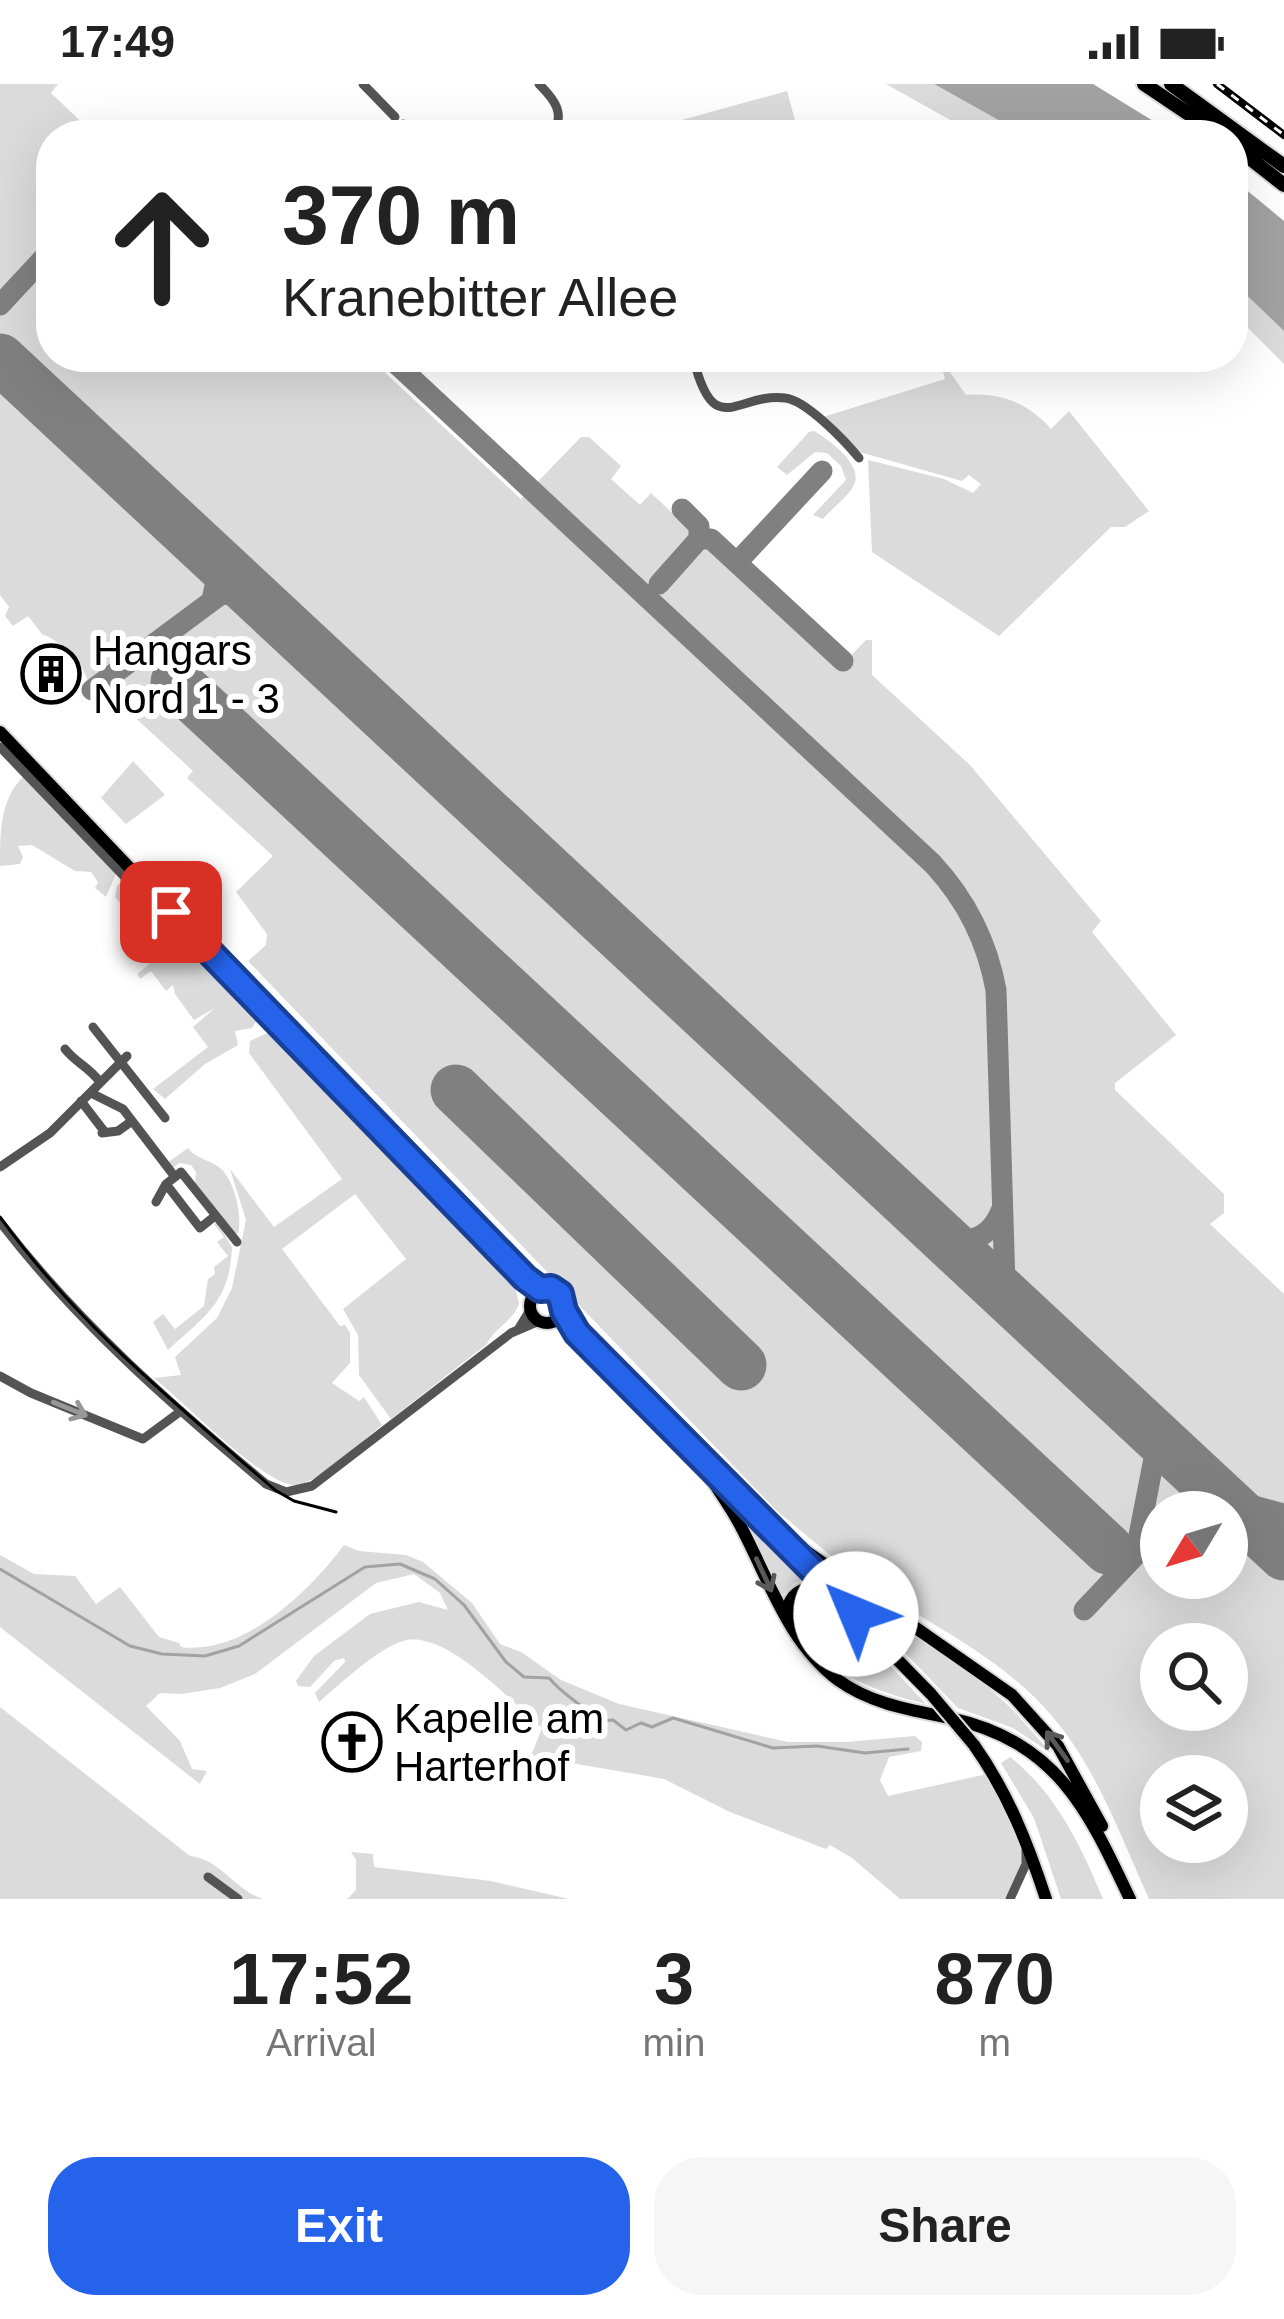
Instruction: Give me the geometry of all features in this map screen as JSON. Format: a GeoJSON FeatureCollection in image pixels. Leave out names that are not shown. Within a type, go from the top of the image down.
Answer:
{"type":"FeatureCollection","features":[{"type":"Feature","properties":{"kind":"highway"},"geometry":{"type":"LineString","coordinates":[[1144,84],[1198,120]]}},
{"type":"Feature","properties":{"kind":"highway"},"geometry":{"type":"LineString","coordinates":[[1171,84],[1221,120]]}},
{"type":"Feature","properties":{"kind":"highway"},"geometry":{"type":"LineString","coordinates":[[1248,140],[1284,166]]}},
{"type":"Feature","properties":{"kind":"highway"},"geometry":{"type":"LineString","coordinates":[[1248,157],[1284,185]]}},
{"type":"Feature","properties":{"kind":"main road"},"geometry":{"type":"LineString","coordinates":[[0,732],[525,1278],[543,1308],[577,1333],[931,1694],[996,1777],[1021,1826],[1046,1899]]}},
{"type":"Feature","properties":{"kind":"main road"},"geometry":{"type":"LineString","coordinates":[[697,1454],[742,1528],[790,1624],[821,1666],[860,1693],[900,1708],[978,1725],[1030,1750],[1068,1786],[1130,1899]]}},
{"type":"Feature","properties":{"kind":"main road"},"geometry":{"type":"LineString","coordinates":[[773,1530],[968,1660],[1019,1702],[1078,1776],[1103,1827],[1107,1851]]}},
{"type":"Feature","properties":{"kind":"main road"},"geometry":{"type":"LineString","coordinates":[[790,1624],[787,1608],[794,1595],[807,1587],[827,1585]]}},
{"type":"Feature","properties":{"kind":"street"},"geometry":{"type":"LineString","coordinates":[[363,84],[399,120]]}},
{"type":"Feature","properties":{"kind":"street"},"geometry":{"type":"LineString","coordinates":[[539,84],[559,110],[559,120]]}},
{"type":"Feature","properties":{"kind":"street"},"geometry":{"type":"LineString","coordinates":[[697,372],[702,388],[720,406],[738,408],[776,398],[792,399],[859,458]]}},
{"type":"Feature","properties":{"kind":"street"},"geometry":{"type":"LineString","coordinates":[[0,747],[302,1062]]}},
{"type":"Feature","properties":{"kind":"street"},"geometry":{"type":"LineString","coordinates":[[93,1028],[123,1059],[165,1118],[143,1135]]}},
{"type":"Feature","properties":{"kind":"street"},"geometry":{"type":"LineString","coordinates":[[65,1049],[73,1059],[86,1063],[100,1082]]}},
{"type":"Feature","properties":{"kind":"street"},"geometry":{"type":"LineString","coordinates":[[62,1067],[73,1059]]}},
{"type":"Feature","properties":{"kind":"street"},"geometry":{"type":"LineString","coordinates":[[5,1164],[50,1133],[123,1059]]}},
{"type":"Feature","properties":{"kind":"street"},"geometry":{"type":"LineString","coordinates":[[123,1109],[145,1092]]}},
{"type":"Feature","properties":{"kind":"street"},"geometry":{"type":"LineString","coordinates":[[92,1093],[123,1109],[200,1228],[215,1216]]}},
{"type":"Feature","properties":{"kind":"street"},"geometry":{"type":"LineString","coordinates":[[81,1101],[103,1132],[119,1132],[132,1121]]}},
{"type":"Feature","properties":{"kind":"street"},"geometry":{"type":"LineString","coordinates":[[151,1185],[181,1172],[237,1242]]}},
{"type":"Feature","properties":{"kind":"street"},"geometry":{"type":"LineString","coordinates":[[156,1202],[170,1180]]}},
{"type":"Feature","properties":{"kind":"street"},"geometry":{"type":"LineString","coordinates":[[186,1210],[201,1198]]}},
{"type":"Feature","properties":{"kind":"street"},"geometry":{"type":"LineString","coordinates":[[0,1222],[4,1236],[95,1334],[266,1484],[286,1492],[316,1484],[543,1308]]}},
{"type":"Feature","properties":{"kind":"street"},"geometry":{"type":"LineString","coordinates":[[0,1376],[143,1439],[182,1411]]}},
{"type":"Feature","properties":{"kind":"street"},"geometry":{"type":"LineString","coordinates":[[1012,1894],[1027,1858],[1021,1826]]}},
{"type":"Feature","properties":{"kind":"street"},"geometry":{"type":"LineString","coordinates":[[1023,1874],[1040,1878]]}},
{"type":"Feature","properties":{"kind":"street"},"geometry":{"type":"LineString","coordinates":[[208,1877],[238,1899]]}},
{"type":"Feature","properties":{"kind":"street"},"geometry":{"type":"LineString","coordinates":[[1012,1894],[1040,1878]]}},
{"type":"Feature","properties":{"kind":"shaded area"},"geometry":{"type":"Polygon","coordinates":[[[0,84],[58,84],[51,93],[79,120],[36,120],[36,372],[384,372],[521,499],[581,437],[589,437],[621,466],[611,479],[640,505],[651,493],[838,669],[866,640],[872,640],[872,675],[970,765],[1101,921],[1092,932],[1176,1035],[1115,1083],[1115,1090],[1224,1194],[1224,1213],[1210,1224],[1284,1294],[1284,1899],[1149,1899],[1091,1773],[1043,1706],[1004,1671],[859,1577],[777,1511],[248,961],[266,945],[267,934],[236,892],[273,856],[187,778],[193,771],[114,698],[91,688],[69,652],[42,634],[28,616],[13,626],[5,616],[9,607],[0,595],[0,84]]]}},
{"type":"Feature","properties":{"kind":"shaded area"},"geometry":{"type":"Polygon","coordinates":[[[886,84],[934,84],[998,120],[950,120],[886,84]]]}},
{"type":"Feature","properties":{"kind":"shaded area"},"geometry":{"type":"Polygon","coordinates":[[[934,84],[1093,84],[1152,120],[998,120],[934,84]]]}},
{"type":"Feature","properties":{"kind":"shaded area"},"geometry":{"type":"Polygon","coordinates":[[[787,91],[795,120],[682,120],[787,91]]]}},
{"type":"Feature","properties":{"kind":"shaded area"},"geometry":{"type":"Polygon","coordinates":[[[1248,191],[1284,221],[1284,331],[1248,296],[1248,191]]]}},
{"type":"Feature","properties":{"kind":"shaded area"},"geometry":{"type":"Polygon","coordinates":[[[1248,296],[1284,331],[1284,364],[1248,328],[1248,296]]]}},
{"type":"Feature","properties":{"kind":"shaded area"},"geometry":{"type":"Polygon","coordinates":[[[943,372],[950,372],[966,395],[1013,401],[1051,429],[1069,411],[1149,511],[1125,527],[1111,527],[999,636],[872,552],[868,460],[944,479],[973,493],[981,484],[969,475],[962,481],[856,451],[820,418],[945,379],[943,372]]]}},
{"type":"Feature","properties":{"kind":"shaded area"},"geometry":{"type":"Polygon","coordinates":[[[814,431],[842,452],[856,475],[850,491],[823,519],[813,515],[846,480],[841,466],[827,453],[815,452],[787,475],[777,467],[814,431]]]}},
{"type":"Feature","properties":{"kind":"shaded area"},"geometry":{"type":"Polygon","coordinates":[[[133,761],[165,795],[126,824],[101,798],[133,761]]]}},
{"type":"Feature","properties":{"kind":"shaded area"},"geometry":{"type":"Polygon","coordinates":[[[23,777],[116,874],[106,897],[95,888],[98,882],[91,872],[75,871],[32,845],[18,846],[23,857],[20,864],[0,866],[6,806],[23,777]]]}},
{"type":"Feature","properties":{"kind":"shaded area"},"geometry":{"type":"Polygon","coordinates":[[[123,881],[257,1020],[252,1028],[235,1031],[238,1045],[205,1064],[165,1099],[153,1089],[208,1047],[193,1027],[215,1008],[194,1020],[173,985],[166,991],[151,971],[140,979],[137,974],[158,957],[170,963],[115,897],[123,881]]]}},
{"type":"Feature","properties":{"kind":"shaded area"},"geometry":{"type":"Polygon","coordinates":[[[267,1033],[276,1037],[499,1269],[515,1287],[519,1303],[487,1344],[391,1419],[359,1375],[358,1335],[343,1309],[406,1259],[355,1194],[282,1249],[350,1333],[350,1363],[332,1383],[359,1401],[364,1397],[382,1425],[329,1469],[297,1485],[283,1482],[246,1459],[154,1378],[181,1375],[175,1357],[217,1318],[232,1288],[246,1220],[230,1169],[274,1227],[342,1179],[249,1053],[250,1041],[267,1033]]]}},
{"type":"Feature","properties":{"kind":"shaded area"},"geometry":{"type":"Polygon","coordinates":[[[188,1148],[220,1168],[229,1180],[238,1208],[238,1233],[234,1235],[195,1184],[191,1165],[179,1163],[172,1169],[167,1163],[188,1148]]]}},
{"type":"Feature","properties":{"kind":"shaded area"},"geometry":{"type":"Polygon","coordinates":[[[217,1222],[232,1247],[226,1282],[213,1306],[168,1350],[153,1322],[163,1314],[175,1329],[204,1306],[208,1279],[228,1256],[217,1242],[224,1237],[217,1222]]]}},
{"type":"Feature","properties":{"kind":"shaded area"},"geometry":{"type":"Polygon","coordinates":[[[734,1501],[809,1577],[781,1597],[734,1501]]]}},
{"type":"Feature","properties":{"kind":"shaded area"},"geometry":{"type":"Polygon","coordinates":[[[344,1545],[423,1562],[472,1603],[500,1644],[521,1652],[561,1680],[619,1704],[788,1742],[915,1736],[922,1742],[921,1751],[889,1757],[880,1780],[888,1796],[987,1774],[1023,1853],[1005,1899],[900,1899],[830,1845],[826,1849],[730,1812],[664,1779],[531,1756],[542,1728],[458,1656],[420,1640],[403,1641],[382,1651],[319,1702],[315,1693],[344,1658],[334,1661],[310,1687],[298,1686],[296,1681],[314,1656],[370,1614],[419,1602],[448,1610],[440,1593],[414,1574],[376,1583],[255,1674],[220,1688],[160,1693],[146,1706],[180,1741],[192,1769],[207,1771],[200,1784],[0,1627],[0,1555],[34,1574],[75,1576],[96,1604],[120,1587],[159,1637],[181,1647],[204,1647],[251,1631],[273,1617],[313,1582],[344,1545]]]}},
{"type":"Feature","properties":{"kind":"shaded area"},"geometry":{"type":"Polygon","coordinates":[[[814,1594],[829,1599],[926,1704],[866,1685],[828,1663],[802,1631],[796,1611],[800,1600],[814,1594]]]}},
{"type":"Feature","properties":{"kind":"shaded area"},"geometry":{"type":"Polygon","coordinates":[[[862,1608],[974,1675],[1052,1754],[1013,1728],[958,1708],[862,1608]]]}},
{"type":"Feature","properties":{"kind":"shaded area"},"geometry":{"type":"Polygon","coordinates":[[[0,1707],[190,1856],[210,1863],[263,1899],[0,1899],[0,1707]]]}},
{"type":"Feature","properties":{"kind":"shaded area"},"geometry":{"type":"Polygon","coordinates":[[[1010,1757],[1054,1804],[1103,1899],[1061,1899],[1034,1818],[1001,1763],[1010,1757]]]}},
{"type":"Feature","properties":{"kind":"shaded area"},"geometry":{"type":"Polygon","coordinates":[[[351,1852],[373,1854],[374,1867],[491,1881],[569,1899],[347,1899],[356,1890],[356,1860],[351,1852]]]}},
{"type":"Feature","properties":{"kind":"waterway"},"geometry":{"type":"LineString","coordinates":[[0,1569],[130,1646],[162,1654],[205,1656],[239,1646],[365,1567],[400,1564],[435,1579],[464,1605],[506,1662],[524,1677],[549,1678],[599,1721],[613,1720],[626,1730],[673,1718],[773,1748],[817,1746],[865,1753],[908,1749]]}},
{"type":"Feature","properties":{"kind":"taxiway"},"geometry":{"type":"LineString","coordinates":[[0,305],[36,266]]}},
{"type":"Feature","properties":{"kind":"taxiway"},"geometry":{"type":"LineString","coordinates":[[405,372],[933,864],[956,892],[981,938],[996,990],[1005,1284],[1021,1311]]}},
{"type":"Feature","properties":{"kind":"taxiway"},"geometry":{"type":"LineString","coordinates":[[743,556],[822,471]]}},
{"type":"Feature","properties":{"kind":"taxiway"},"geometry":{"type":"LineString","coordinates":[[682,509],[699,526],[699,539]]}},
{"type":"Feature","properties":{"kind":"taxiway"},"geometry":{"type":"LineString","coordinates":[[699,539],[711,539],[843,661]]}},
{"type":"Feature","properties":{"kind":"taxiway"},"geometry":{"type":"LineString","coordinates":[[659,584],[699,539]]}},
{"type":"Feature","properties":{"kind":"taxiway"},"geometry":{"type":"LineString","coordinates":[[202,547],[218,572],[212,600]]}},
{"type":"Feature","properties":{"kind":"taxiway"},"geometry":{"type":"LineString","coordinates":[[92,690],[220,595],[240,592],[260,601]]}},
{"type":"Feature","properties":{"kind":"taxiway"},"geometry":{"type":"LineString","coordinates":[[933,1229],[953,1238],[972,1239],[989,1230],[1001,1211]]}},
{"type":"Feature","properties":{"kind":"taxiway"},"geometry":{"type":"LineString","coordinates":[[1084,1610],[1135,1556],[1158,1438]]}},
{"type":"Feature","properties":{"kind":"taxiway"},"geometry":{"type":"LineString","coordinates":[[1248,1504],[1284,1514]]}},
{"type":"Feature","properties":{"kind":"runway"},"geometry":{"type":"LineString","coordinates":[[0,359],[1284,1555]]}},
{"type":"Feature","properties":{"kind":"runway"},"geometry":{"type":"LineString","coordinates":[[176,682],[1108,1549]]}},
{"type":"Feature","properties":{"kind":"runway"},"geometry":{"type":"LineString","coordinates":[[456,1090],[741,1365]]}},
{"type":"Feature","properties":{"kind":"tram line"},"geometry":{"type":"LineString","coordinates":[[0,1217],[95,1328],[202,1427],[275,1490],[294,1501],[336,1512]]}},
{"type":"Feature","properties":{"kind":"railway"},"geometry":{"type":"LineString","coordinates":[[1217,84],[1284,135]]}},
{"type":"Feature","properties":{"kind":"place","name":"Hangars Nord 1 - 3"},"geometry":{"type":"Point","coordinates":[51,674]}},
{"type":"Feature","properties":{"kind":"place","name":"Kapelle am Harterhof"},"geometry":{"type":"Point","coordinates":[352,1742]}},
{"type":"Feature","properties":{"kind":"route"},"geometry":{"type":"LineString","coordinates":[[171,912],[525,1278],[540,1289],[551,1288],[560,1294],[577,1333],[856,1614]]}}]}
